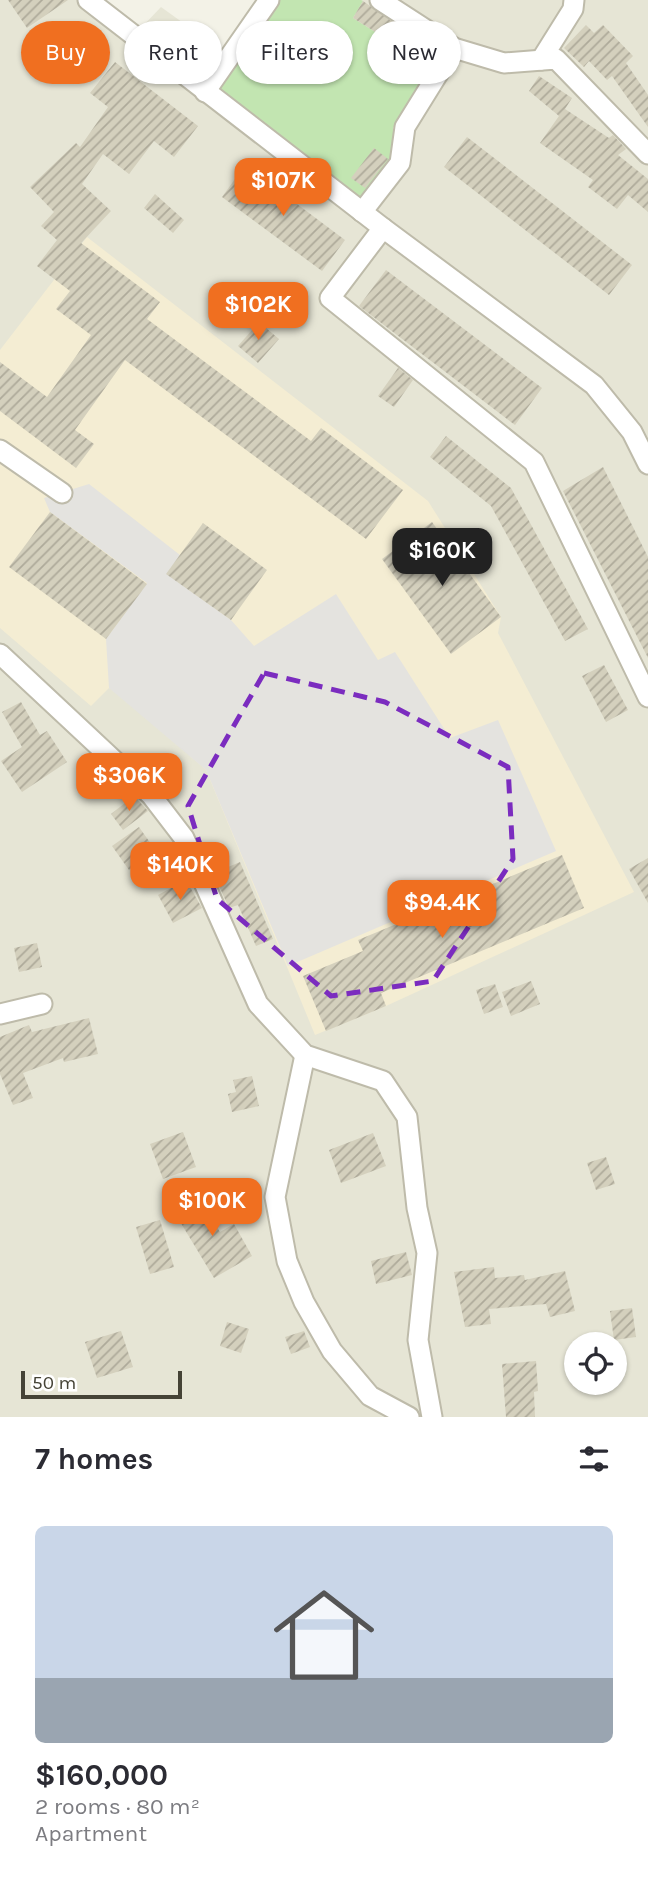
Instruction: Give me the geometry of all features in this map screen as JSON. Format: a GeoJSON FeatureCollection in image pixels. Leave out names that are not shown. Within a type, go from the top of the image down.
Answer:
{"type":"FeatureCollection","features":[{"type":"Feature","properties":{"kind":"street"},"geometry":{"type":"LineString","coordinates":[[88,0],[205,93],[594,385],[632,432],[648,464]]}},
{"type":"Feature","properties":{"kind":"street"},"geometry":{"type":"LineString","coordinates":[[205,93],[269,0]]}},
{"type":"Feature","properties":{"kind":"street"},"geometry":{"type":"LineString","coordinates":[[380,0],[412,21]]}},
{"type":"Feature","properties":{"kind":"street"},"geometry":{"type":"LineString","coordinates":[[541,60],[573,9],[574,0]]}},
{"type":"Feature","properties":{"kind":"street"},"geometry":{"type":"LineString","coordinates":[[461,50],[504,62],[556,59],[648,153]]}},
{"type":"Feature","properties":{"kind":"street"},"geometry":{"type":"LineString","coordinates":[[362,212],[400,163],[405,127],[432,84]]}},
{"type":"Feature","properties":{"kind":"street"},"geometry":{"type":"LineString","coordinates":[[383,228],[330,298],[534,461],[648,697]]}},
{"type":"Feature","properties":{"kind":"street"},"geometry":{"type":"LineString","coordinates":[[0,450],[62,494]]}},
{"type":"Feature","properties":{"kind":"street"},"geometry":{"type":"LineString","coordinates":[[0,654],[151,795],[184,838],[258,1004],[305,1055],[383,1081],[407,1117],[417,1208],[427,1253],[418,1340],[432,1417]]}},
{"type":"Feature","properties":{"kind":"street"},"geometry":{"type":"LineString","coordinates":[[0,1014],[42,1004]]}},
{"type":"Feature","properties":{"kind":"street"},"geometry":{"type":"LineString","coordinates":[[305,1055],[275,1197],[287,1261],[304,1302],[332,1351],[370,1396],[409,1417]]}},
{"type":"Feature","properties":{"kind":"highlighted area"},"geometry":{"type":"Polygon","coordinates":[[[264,673],[385,702],[508,767],[513,859],[433,981],[331,996],[217,899],[188,806],[264,673]]]}},
{"type":"Feature","properties":{"kind":"shaded area"},"geometry":{"type":"Polygon","coordinates":[[[0,0],[100,0],[129,21],[124,21],[124,84],[222,84],[222,51],[225,53],[236,37],[236,84],[353,84],[353,21],[247,21],[261,0],[648,0],[648,1417],[0,1417],[0,0]]]}},
{"type":"Feature","properties":{"kind":"shaded area"},"geometry":{"type":"Polygon","coordinates":[[[161,7],[180,21],[148,21],[161,7]]]}},
{"type":"Feature","properties":{"kind":"shaded area"},"geometry":{"type":"Polygon","coordinates":[[[87,237],[428,501],[501,617],[498,633],[634,892],[386,1006],[315,1035],[206,770],[119,693],[109,688],[91,706],[0,628],[0,350],[87,237]]]}},
{"type":"Feature","properties":{"kind":"shaded area"},"geometry":{"type":"Polygon","coordinates":[[[89,484],[180,555],[167,574],[231,620],[254,646],[336,594],[378,660],[395,652],[450,738],[498,720],[556,851],[288,966],[206,770],[109,688],[106,639],[147,583],[50,512],[44,498],[89,484]]]}},
{"type":"Feature","properties":{"kind":"green space"},"geometry":{"type":"Polygon","coordinates":[[[275,0],[361,0],[363,1],[353,18],[367,27],[367,84],[422,84],[393,128],[394,157],[361,198],[216,87],[222,84],[222,78],[236,58],[236,84],[353,84],[353,21],[261,21],[275,0]]]}},
{"type":"Feature","properties":{"kind":"building"},"geometry":{"type":"Polygon","coordinates":[[[8,0],[68,0],[37,21],[22,21],[8,0]]]}},
{"type":"Feature","properties":{"kind":"building"},"geometry":{"type":"Polygon","coordinates":[[[363,1],[391,21],[367,21],[367,27],[353,18],[363,1]]]}},
{"type":"Feature","properties":{"kind":"building"},"geometry":{"type":"Polygon","coordinates":[[[586,25],[594,33],[603,25],[633,56],[626,63],[648,95],[648,127],[612,76],[607,80],[589,61],[584,67],[564,48],[586,25]]]}},
{"type":"Feature","properties":{"kind":"building"},"geometry":{"type":"Polygon","coordinates":[[[115,62],[124,69],[124,84],[144,84],[198,126],[174,157],[154,141],[129,174],[103,154],[82,184],[111,211],[81,243],[160,302],[147,319],[311,441],[321,428],[403,490],[366,539],[125,360],[75,430],[94,444],[76,468],[0,411],[0,362],[47,397],[91,335],[56,309],[70,291],[37,266],[57,240],[41,226],[54,212],[30,187],[76,143],[80,147],[108,107],[90,93],[97,84],[110,84],[110,68],[115,62]]]}},
{"type":"Feature","properties":{"kind":"building"},"geometry":{"type":"Polygon","coordinates":[[[539,76],[572,98],[565,109],[609,138],[613,135],[626,149],[618,155],[648,179],[648,212],[628,195],[617,209],[588,187],[593,180],[540,143],[559,116],[529,91],[539,76]]]}},
{"type":"Feature","properties":{"kind":"building"},"geometry":{"type":"Polygon","coordinates":[[[467,137],[632,265],[609,295],[444,167],[467,137]]]}},
{"type":"Feature","properties":{"kind":"building"},"geometry":{"type":"Polygon","coordinates":[[[374,148],[388,159],[365,188],[351,178],[374,148]]]}},
{"type":"Feature","properties":{"kind":"building"},"geometry":{"type":"Polygon","coordinates":[[[245,165],[345,240],[322,271],[222,197],[245,165]]]}},
{"type":"Feature","properties":{"kind":"building"},"geometry":{"type":"Polygon","coordinates":[[[155,194],[184,220],[173,233],[144,208],[155,194]]]}},
{"type":"Feature","properties":{"kind":"building"},"geometry":{"type":"Polygon","coordinates":[[[386,270],[542,388],[515,425],[359,306],[386,270]]]}},
{"type":"Feature","properties":{"kind":"building"},"geometry":{"type":"Polygon","coordinates":[[[259,322],[279,339],[258,363],[238,346],[259,322]]]}},
{"type":"Feature","properties":{"kind":"building"},"geometry":{"type":"Polygon","coordinates":[[[398,368],[413,380],[394,407],[378,396],[398,368]]]}},
{"type":"Feature","properties":{"kind":"building"},"geometry":{"type":"Polygon","coordinates":[[[446,436],[511,488],[588,629],[565,641],[491,506],[430,457],[446,436]]]}},
{"type":"Feature","properties":{"kind":"building"},"geometry":{"type":"Polygon","coordinates":[[[603,467],[648,557],[648,658],[563,491],[603,467]]]}},
{"type":"Feature","properties":{"kind":"building"},"geometry":{"type":"Polygon","coordinates":[[[50,512],[147,584],[106,639],[9,567],[50,512]]]}},
{"type":"Feature","properties":{"kind":"building"},"geometry":{"type":"Polygon","coordinates":[[[432,522],[501,617],[451,654],[382,559],[432,522]]]}},
{"type":"Feature","properties":{"kind":"building"},"geometry":{"type":"Polygon","coordinates":[[[203,523],[267,570],[231,620],[166,574],[203,523]]]}},
{"type":"Feature","properties":{"kind":"building"},"geometry":{"type":"Polygon","coordinates":[[[604,665],[628,710],[606,722],[582,676],[604,665]]]}},
{"type":"Feature","properties":{"kind":"building"},"geometry":{"type":"Polygon","coordinates":[[[21,702],[40,735],[47,731],[67,762],[22,792],[1,761],[22,747],[2,712],[21,702]]]}},
{"type":"Feature","properties":{"kind":"building"},"geometry":{"type":"Polygon","coordinates":[[[134,796],[148,811],[123,830],[111,814],[134,796]]]}},
{"type":"Feature","properties":{"kind":"building"},"geometry":{"type":"Polygon","coordinates":[[[139,827],[156,851],[129,870],[112,846],[139,827]]]}},
{"type":"Feature","properties":{"kind":"building"},"geometry":{"type":"Polygon","coordinates":[[[562,855],[584,908],[381,993],[386,1006],[326,1031],[303,976],[363,951],[358,940],[562,855]]]}},
{"type":"Feature","properties":{"kind":"building"},"geometry":{"type":"Polygon","coordinates":[[[648,858],[648,903],[629,869],[648,858]]]}},
{"type":"Feature","properties":{"kind":"building"},"geometry":{"type":"Polygon","coordinates":[[[240,862],[273,939],[256,946],[238,905],[229,908],[215,877],[223,874],[221,870],[240,862]]]}},
{"type":"Feature","properties":{"kind":"building"},"geometry":{"type":"Polygon","coordinates":[[[186,880],[202,908],[173,923],[158,895],[186,880]]]}},
{"type":"Feature","properties":{"kind":"building"},"geometry":{"type":"Polygon","coordinates":[[[37,943],[42,967],[19,972],[14,948],[37,943]]]}},
{"type":"Feature","properties":{"kind":"building"},"geometry":{"type":"Polygon","coordinates":[[[531,981],[540,1004],[511,1016],[502,992],[531,981]]]}},
{"type":"Feature","properties":{"kind":"building"},"geometry":{"type":"Polygon","coordinates":[[[495,984],[503,1007],[484,1014],[476,990],[495,984]]]}},
{"type":"Feature","properties":{"kind":"building"},"geometry":{"type":"Polygon","coordinates":[[[89,1018],[98,1054],[64,1062],[63,1058],[23,1073],[33,1098],[13,1105],[0,1074],[0,1037],[29,1025],[32,1032],[89,1018]]]}},
{"type":"Feature","properties":{"kind":"building"},"geometry":{"type":"Polygon","coordinates":[[[252,1076],[259,1106],[232,1112],[228,1094],[236,1092],[233,1080],[252,1076]]]}},
{"type":"Feature","properties":{"kind":"building"},"geometry":{"type":"Polygon","coordinates":[[[183,1132],[196,1167],[163,1179],[150,1144],[183,1132]]]}},
{"type":"Feature","properties":{"kind":"building"},"geometry":{"type":"Polygon","coordinates":[[[373,1133],[386,1166],[341,1183],[329,1150],[373,1133]]]}},
{"type":"Feature","properties":{"kind":"building"},"geometry":{"type":"Polygon","coordinates":[[[606,1157],[615,1184],[596,1190],[587,1163],[606,1157]]]}},
{"type":"Feature","properties":{"kind":"building"},"geometry":{"type":"Polygon","coordinates":[[[196,1194],[220,1232],[234,1224],[252,1256],[214,1278],[176,1215],[179,1214],[175,1207],[196,1194]]]}},
{"type":"Feature","properties":{"kind":"building"},"geometry":{"type":"Polygon","coordinates":[[[160,1220],[174,1267],[150,1274],[136,1227],[160,1220]]]}},
{"type":"Feature","properties":{"kind":"building"},"geometry":{"type":"Polygon","coordinates":[[[406,1252],[412,1275],[376,1284],[371,1261],[406,1252]]]}},
{"type":"Feature","properties":{"kind":"building"},"geometry":{"type":"Polygon","coordinates":[[[494,1267],[495,1278],[524,1275],[525,1280],[565,1271],[575,1311],[550,1317],[546,1304],[489,1309],[491,1324],[465,1327],[454,1272],[494,1267]]]}},
{"type":"Feature","properties":{"kind":"building"},"geometry":{"type":"Polygon","coordinates":[[[632,1308],[636,1337],[627,1338],[627,1332],[613,1332],[610,1311],[632,1308]]]}},
{"type":"Feature","properties":{"kind":"building"},"geometry":{"type":"Polygon","coordinates":[[[227,1322],[249,1329],[241,1353],[220,1346],[227,1322]]]}},
{"type":"Feature","properties":{"kind":"building"},"geometry":{"type":"Polygon","coordinates":[[[121,1331],[133,1367],[97,1378],[85,1342],[121,1331]]]}},
{"type":"Feature","properties":{"kind":"building"},"geometry":{"type":"Polygon","coordinates":[[[304,1331],[310,1347],[291,1354],[285,1337],[304,1331]]]}},
{"type":"Feature","properties":{"kind":"building"},"geometry":{"type":"Polygon","coordinates":[[[536,1361],[538,1391],[534,1392],[535,1417],[506,1417],[502,1364],[536,1361]]]}}]}
